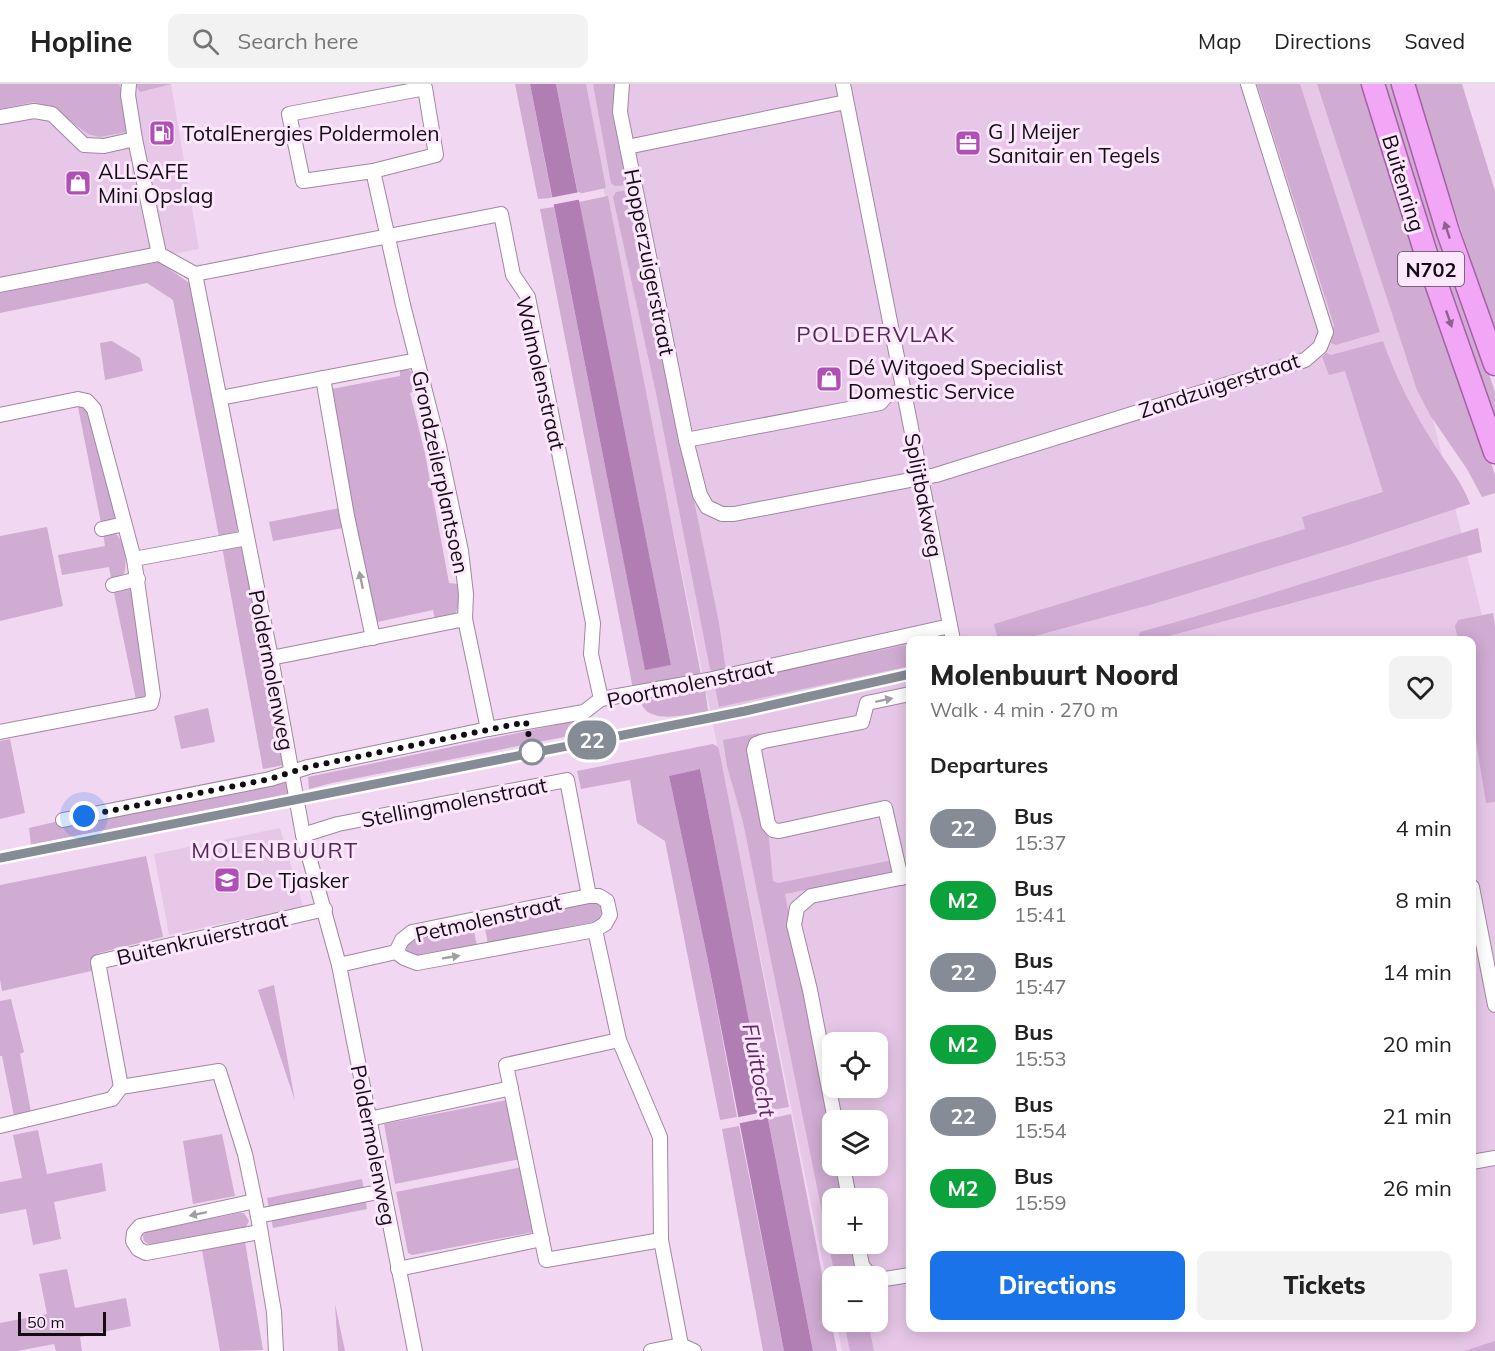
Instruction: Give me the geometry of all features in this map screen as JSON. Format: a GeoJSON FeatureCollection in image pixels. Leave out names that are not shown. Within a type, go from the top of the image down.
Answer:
{"type":"FeatureCollection","features":[{"type":"Feature","properties":{"kind":"highway","name":"Buitenring"},"geometry":{"type":"LineString","coordinates":[[1373,84],[1428,261],[1495,452]]}},
{"type":"Feature","properties":{"kind":"highway","name":"Buitenring"},"geometry":{"type":"LineString","coordinates":[[1403,84],[1448,232],[1495,364]]}},
{"type":"Feature","properties":{"kind":"street","name":"Hopperzuigerstraat"},"geometry":{"type":"LineString","coordinates":[[622,84],[620,112],[627,147],[686,440],[700,495],[707,507],[722,514],[734,514],[921,478]]}},
{"type":"Feature","properties":{"kind":"street","name":"Splijtbakweg"},"geometry":{"type":"LineString","coordinates":[[843,84],[952,636]]}},
{"type":"Feature","properties":{"kind":"street","name":"Zandzuigerstraat"},"geometry":{"type":"LineString","coordinates":[[921,478],[1305,360],[1320,347],[1326,332],[1248,84]]}},
{"type":"Feature","properties":{"kind":"street"},"geometry":{"type":"LineString","coordinates":[[127,88],[159,254]]}},
{"type":"Feature","properties":{"kind":"street"},"geometry":{"type":"LineString","coordinates":[[425,88],[436,155],[373,171],[303,181],[289,114],[425,88]]}},
{"type":"Feature","properties":{"kind":"street"},"geometry":{"type":"LineString","coordinates":[[627,147],[846,102]]}},
{"type":"Feature","properties":{"kind":"street"},"geometry":{"type":"LineString","coordinates":[[0,117],[34,111],[52,114],[84,145],[104,146],[135,139]]}},
{"type":"Feature","properties":{"kind":"street","name":"Grondzeilerplantsoen"},"geometry":{"type":"LineString","coordinates":[[373,171],[439,447],[461,551],[466,594],[465,619],[488,729]]}},
{"type":"Feature","properties":{"kind":"street","name":"Walmolenstraat"},"geometry":{"type":"LineString","coordinates":[[195,274],[501,214],[513,274],[528,297],[593,623],[591,654],[601,699]]}},
{"type":"Feature","properties":{"kind":"street"},"geometry":{"type":"LineString","coordinates":[[0,285],[159,254],[195,274]]}},
{"type":"Feature","properties":{"kind":"street","name":"Poldermolenweg"},"geometry":{"type":"LineString","coordinates":[[195,274],[271,658],[303,835],[339,965],[416,1351]]}},
{"type":"Feature","properties":{"kind":"street","name":"Grondzeilerplantsoen"},"geometry":{"type":"LineString","coordinates":[[220,398],[417,360]]}},
{"type":"Feature","properties":{"kind":"street"},"geometry":{"type":"LineString","coordinates":[[323,378],[347,516],[373,638]]}},
{"type":"Feature","properties":{"kind":"street"},"geometry":{"type":"LineString","coordinates":[[686,440],[880,403],[888,394],[904,391]]}},
{"type":"Feature","properties":{"kind":"street"},"geometry":{"type":"LineString","coordinates":[[0,415],[78,399],[87,401],[94,409],[134,559],[153,696],[151,703],[0,732]]}},
{"type":"Feature","properties":{"kind":"street"},"geometry":{"type":"LineString","coordinates":[[102,529],[124,524]]}},
{"type":"Feature","properties":{"kind":"street"},"geometry":{"type":"LineString","coordinates":[[134,559],[247,538]]}},
{"type":"Feature","properties":{"kind":"street"},"geometry":{"type":"LineString","coordinates":[[113,585],[138,579]]}},
{"type":"Feature","properties":{"kind":"street"},"geometry":{"type":"LineString","coordinates":[[271,658],[465,619]]}},
{"type":"Feature","properties":{"kind":"street","name":"Poortmolenstraat"},"geometry":{"type":"LineString","coordinates":[[63,820],[270,779],[308,767],[488,729],[584,712],[601,699],[708,680],[950,626]]}},
{"type":"Feature","properties":{"kind":"street"},"geometry":{"type":"LineString","coordinates":[[833,1110],[810,990],[794,925],[797,908],[811,896],[906,877],[885,808],[779,831],[773,830],[768,824],[754,750],[756,744],[862,722],[867,704],[906,695]]}},
{"type":"Feature","properties":{"kind":"street","name":"Stellingmolenstraat"},"geometry":{"type":"LineString","coordinates":[[303,835],[339,824],[567,780],[589,896]]}},
{"type":"Feature","properties":{"kind":"street"},"geometry":{"type":"LineString","coordinates":[[589,896],[599,896],[607,901],[610,915],[605,924],[595,930],[619,1040],[660,1137],[661,1240],[681,1345]]}},
{"type":"Feature","properties":{"kind":"street","name":"Petmolenstraat"},"geometry":{"type":"LineString","coordinates":[[396,952],[402,940],[412,932],[589,896]]}},
{"type":"Feature","properties":{"kind":"street"},"geometry":{"type":"LineString","coordinates":[[1476,908],[1495,1005]]}},
{"type":"Feature","properties":{"kind":"street","name":"Buitenkruierstraat"},"geometry":{"type":"LineString","coordinates":[[122,1087],[98,962],[325,909]]}},
{"type":"Feature","properties":{"kind":"street","name":"Petmolenstraat"},"geometry":{"type":"LineString","coordinates":[[339,965],[396,952],[417,963],[595,930]]}},
{"type":"Feature","properties":{"kind":"street"},"geometry":{"type":"LineString","coordinates":[[619,1040],[506,1065],[546,1260],[661,1240]]}},
{"type":"Feature","properties":{"kind":"street"},"geometry":{"type":"LineString","coordinates":[[0,1125],[112,1099],[122,1087],[219,1071],[245,1154],[258,1216],[274,1312],[276,1351]]}},
{"type":"Feature","properties":{"kind":"street"},"geometry":{"type":"LineString","coordinates":[[369,1119],[511,1088]]}},
{"type":"Feature","properties":{"kind":"street"},"geometry":{"type":"LineString","coordinates":[[1476,1161],[1495,1158]]}},
{"type":"Feature","properties":{"kind":"street"},"geometry":{"type":"LineString","coordinates":[[258,1216],[383,1191]]}},
{"type":"Feature","properties":{"kind":"street"},"geometry":{"type":"LineString","coordinates":[[255,1202],[140,1226],[134,1233],[133,1241],[138,1249],[146,1253],[260,1232]]}},
{"type":"Feature","properties":{"kind":"street"},"geometry":{"type":"LineString","coordinates":[[398,1269],[542,1239]]}},
{"type":"Feature","properties":{"kind":"street"},"geometry":{"type":"LineString","coordinates":[[888,1278],[906,1276]]}},
{"type":"Feature","properties":{"kind":"street"},"geometry":{"type":"LineString","coordinates":[[651,1351],[681,1345],[694,1351]]}},
{"type":"Feature","properties":{"kind":"shaded area"},"geometry":{"type":"Polygon","coordinates":[[[0,84],[119,84],[124,98],[127,132],[99,137],[88,134],[55,110],[34,102],[0,109],[0,84]]]}},
{"type":"Feature","properties":{"kind":"shaded area"},"geometry":{"type":"Polygon","coordinates":[[[68,84],[171,84],[199,249],[0,288],[0,98],[68,84]]]}},
{"type":"Feature","properties":{"kind":"shaded area"},"geometry":{"type":"Polygon","coordinates":[[[135,84],[171,84],[140,92],[135,84]]]}},
{"type":"Feature","properties":{"kind":"shaded area"},"geometry":{"type":"Polygon","coordinates":[[[515,84],[530,84],[552,198],[538,199],[515,84]]]}},
{"type":"Feature","properties":{"kind":"shaded area"},"geometry":{"type":"Polygon","coordinates":[[[530,84],[556,84],[671,665],[645,670],[530,84]]]}},
{"type":"Feature","properties":{"kind":"shaded area"},"geometry":{"type":"Polygon","coordinates":[[[556,84],[586,84],[606,188],[578,194],[556,84]]]}},
{"type":"Feature","properties":{"kind":"shaded area"},"geometry":{"type":"Polygon","coordinates":[[[582,84],[1349,84],[1495,667],[1495,1351],[842,1351],[838,1332],[888,1332],[888,1266],[824,1266],[582,84]]]}},
{"type":"Feature","properties":{"kind":"shaded area"},"geometry":{"type":"Polygon","coordinates":[[[593,84],[615,84],[616,114],[629,182],[626,185],[615,186],[611,183],[593,84]]]}},
{"type":"Feature","properties":{"kind":"shaded area"},"geometry":{"type":"Polygon","coordinates":[[[1257,84],[1300,84],[1380,332],[1336,345],[1331,343],[1334,325],[1257,84]]]}},
{"type":"Feature","properties":{"kind":"shaded area"},"geometry":{"type":"Polygon","coordinates":[[[1317,84],[1365,84],[1495,475],[1495,493],[1482,497],[1467,469],[1430,415],[1417,390],[1317,84]]]}},
{"type":"Feature","properties":{"kind":"shaded area"},"geometry":{"type":"Polygon","coordinates":[[[1380,84],[1393,84],[1495,392],[1495,431],[1380,84]]]}},
{"type":"Feature","properties":{"kind":"shaded area"},"geometry":{"type":"Polygon","coordinates":[[[1413,84],[1462,84],[1495,191],[1495,333],[1413,84]]]}},
{"type":"Feature","properties":{"kind":"shaded area"},"geometry":{"type":"Polygon","coordinates":[[[631,191],[719,623],[726,671],[715,674],[710,669],[656,393],[613,197],[616,192],[631,191]]]}},
{"type":"Feature","properties":{"kind":"shaded area"},"geometry":{"type":"Polygon","coordinates":[[[608,196],[701,675],[633,689],[540,209],[554,207],[645,669],[671,665],[579,202],[608,196]]]}},
{"type":"Feature","properties":{"kind":"shaded area"},"geometry":{"type":"Polygon","coordinates":[[[159,262],[188,282],[191,288],[238,528],[236,534],[219,537],[173,300],[147,283],[0,313],[0,293],[159,262]]]}},
{"type":"Feature","properties":{"kind":"shaded area"},"geometry":{"type":"Polygon","coordinates":[[[112,341],[140,358],[143,371],[105,380],[100,343],[112,341]]]}},
{"type":"Feature","properties":{"kind":"shaded area"},"geometry":{"type":"Polygon","coordinates":[[[1383,341],[1411,405],[1458,479],[1470,504],[1348,545],[1153,604],[1035,636],[997,636],[994,624],[1305,529],[1302,517],[1383,492],[1345,371],[1329,375],[1322,357],[1326,353],[1331,355],[1383,341]]]}},
{"type":"Feature","properties":{"kind":"shaded area"},"geometry":{"type":"Polygon","coordinates":[[[400,368],[412,372],[419,384],[420,389],[410,393],[425,454],[449,583],[458,584],[460,604],[455,614],[435,620],[433,610],[373,623],[326,390],[400,376],[400,368]]]}},
{"type":"Feature","properties":{"kind":"shaded area"},"geometry":{"type":"Polygon","coordinates":[[[89,406],[119,519],[101,523],[78,407],[89,406]]]}},
{"type":"Feature","properties":{"kind":"shaded area"},"geometry":{"type":"Polygon","coordinates":[[[339,508],[343,528],[273,541],[269,522],[339,508]]]}},
{"type":"Feature","properties":{"kind":"shaded area"},"geometry":{"type":"Polygon","coordinates":[[[47,527],[63,606],[0,621],[0,536],[47,527]]]}},
{"type":"Feature","properties":{"kind":"shaded area"},"geometry":{"type":"Polygon","coordinates":[[[1478,528],[1482,552],[1169,636],[1139,636],[1140,632],[1267,595],[1478,528]]]}},
{"type":"Feature","properties":{"kind":"shaded area"},"geometry":{"type":"Polygon","coordinates":[[[113,532],[123,545],[126,564],[124,574],[111,578],[109,567],[62,575],[58,555],[105,546],[103,533],[113,532]]]}},
{"type":"Feature","properties":{"kind":"shaded area"},"geometry":{"type":"Polygon","coordinates":[[[235,544],[241,546],[244,552],[284,765],[263,769],[222,547],[235,544]]]}},
{"type":"Feature","properties":{"kind":"shaded area"},"geometry":{"type":"Polygon","coordinates":[[[135,588],[150,697],[136,700],[114,593],[135,588]]]}},
{"type":"Feature","properties":{"kind":"shaded area"},"geometry":{"type":"Polygon","coordinates":[[[1493,613],[1495,626],[1495,802],[1486,803],[1476,741],[1476,636],[1457,636],[1455,626],[1458,620],[1493,613]]]}},
{"type":"Feature","properties":{"kind":"shaded area"},"geometry":{"type":"Polygon","coordinates":[[[906,645],[906,667],[719,707],[715,687],[906,645]]]}},
{"type":"Feature","properties":{"kind":"shaded area"},"geometry":{"type":"Polygon","coordinates":[[[705,688],[708,711],[680,716],[660,716],[651,714],[641,702],[705,688]]]}},
{"type":"Feature","properties":{"kind":"shaded area"},"geometry":{"type":"Polygon","coordinates":[[[208,708],[215,742],[181,749],[174,716],[208,708]]]}},
{"type":"Feature","properties":{"kind":"shaded area"},"geometry":{"type":"Polygon","coordinates":[[[577,722],[578,733],[574,735],[309,789],[308,777],[577,722]]]}},
{"type":"Feature","properties":{"kind":"shaded area"},"geometry":{"type":"Polygon","coordinates":[[[759,733],[760,739],[751,752],[769,839],[773,881],[778,883],[893,860],[895,872],[785,894],[822,1083],[822,1098],[825,1098],[827,1110],[822,1110],[822,1176],[841,1176],[843,1188],[822,1188],[822,1212],[743,822],[727,766],[723,740],[759,733]]]}},
{"type":"Feature","properties":{"kind":"shaded area"},"geometry":{"type":"Polygon","coordinates":[[[10,739],[25,813],[0,819],[0,741],[10,739]]]}},
{"type":"Feature","properties":{"kind":"shaded area"},"geometry":{"type":"Polygon","coordinates":[[[713,744],[719,750],[789,1107],[766,1111],[700,769],[669,776],[707,956],[737,1117],[720,1120],[665,841],[637,823],[630,780],[581,789],[577,771],[713,744]]]}},
{"type":"Feature","properties":{"kind":"shaded area"},"geometry":{"type":"Polygon","coordinates":[[[700,769],[813,1351],[784,1351],[707,956],[669,776],[700,769]]]}},
{"type":"Feature","properties":{"kind":"shaded area"},"geometry":{"type":"Polygon","coordinates":[[[287,781],[290,794],[31,845],[29,828],[89,814],[197,799],[287,781]]]}},
{"type":"Feature","properties":{"kind":"shaded area","name":"De Tjasker"},"geometry":{"type":"Polygon","coordinates":[[[280,828],[303,906],[169,935],[154,854],[280,828]]]}},
{"type":"Feature","properties":{"kind":"shaded area"},"geometry":{"type":"Polygon","coordinates":[[[146,856],[163,937],[99,953],[94,957],[96,970],[2,991],[0,885],[146,856]]]}},
{"type":"Feature","properties":{"kind":"shaded area"},"geometry":{"type":"Polygon","coordinates":[[[585,902],[600,902],[603,909],[598,921],[488,944],[484,923],[585,902]]]}},
{"type":"Feature","properties":{"kind":"shaded area"},"geometry":{"type":"Polygon","coordinates":[[[473,926],[477,946],[415,958],[407,951],[406,944],[409,939],[473,926]]]}},
{"type":"Feature","properties":{"kind":"shaded area"},"geometry":{"type":"Polygon","coordinates":[[[274,985],[295,1101],[258,990],[274,985]]]}},
{"type":"Feature","properties":{"kind":"shaded area"},"geometry":{"type":"Polygon","coordinates":[[[11,999],[24,1052],[20,1054],[31,1112],[14,1116],[2,1056],[0,1056],[0,1001],[11,999]]]}},
{"type":"Feature","properties":{"kind":"shaded area"},"geometry":{"type":"Polygon","coordinates":[[[507,1100],[520,1159],[395,1184],[384,1124],[507,1100]]]}},
{"type":"Feature","properties":{"kind":"shaded area"},"geometry":{"type":"Polygon","coordinates":[[[791,1114],[822,1274],[822,1332],[833,1332],[837,1351],[813,1351],[768,1119],[791,1114]]]}},
{"type":"Feature","properties":{"kind":"shaded area"},"geometry":{"type":"Polygon","coordinates":[[[739,1126],[784,1351],[763,1351],[722,1129],[739,1126]]]}},
{"type":"Feature","properties":{"kind":"shaded area"},"geometry":{"type":"Polygon","coordinates":[[[38,1130],[47,1174],[102,1163],[106,1191],[54,1202],[61,1239],[33,1245],[26,1209],[0,1214],[0,1182],[22,1178],[13,1135],[38,1130]]]}},
{"type":"Feature","properties":{"kind":"shaded area"},"geometry":{"type":"Polygon","coordinates":[[[222,1134],[235,1196],[193,1204],[183,1141],[222,1134]]]}},
{"type":"Feature","properties":{"kind":"shaded area"},"geometry":{"type":"Polygon","coordinates":[[[522,1167],[534,1232],[412,1255],[408,1253],[396,1192],[522,1167]]]}},
{"type":"Feature","properties":{"kind":"shaded area"},"geometry":{"type":"Polygon","coordinates":[[[362,1179],[367,1209],[273,1228],[267,1198],[362,1179]]]}},
{"type":"Feature","properties":{"kind":"shaded area"},"geometry":{"type":"Polygon","coordinates":[[[244,1213],[249,1221],[246,1227],[151,1246],[144,1241],[143,1235],[146,1232],[244,1213]]]}},
{"type":"Feature","properties":{"kind":"shaded area"},"geometry":{"type":"Polygon","coordinates":[[[245,1242],[263,1350],[220,1351],[202,1250],[245,1242]]]}},
{"type":"Feature","properties":{"kind":"shaded area"},"geometry":{"type":"Polygon","coordinates":[[[831,1254],[856,1254],[859,1266],[833,1266],[831,1254]]]}},
{"type":"Feature","properties":{"kind":"shaded area"},"geometry":{"type":"Polygon","coordinates":[[[67,1269],[75,1308],[126,1298],[131,1326],[80,1337],[82,1351],[56,1351],[54,1344],[17,1351],[0,1351],[0,1323],[47,1314],[39,1274],[67,1269]]]}},
{"type":"Feature","properties":{"kind":"shaded area"},"geometry":{"type":"Polygon","coordinates":[[[335,1304],[345,1351],[338,1351],[335,1304]]]}},
{"type":"Feature","properties":{"kind":"shaded area"},"geometry":{"type":"Polygon","coordinates":[[[846,1332],[870,1332],[874,1351],[850,1351],[846,1332]]]}},
{"type":"Feature","properties":{"kind":"shaded area"},"geometry":{"type":"Polygon","coordinates":[[[1495,1341],[1495,1351],[1464,1351],[1495,1341]]]}},
{"type":"Feature","properties":{"kind":"pier"},"geometry":{"type":"Polygon","coordinates":[[[580,192],[582,199],[551,205],[549,198],[580,192]]]}},
{"type":"Feature","properties":{"kind":"pier"},"geometry":{"type":"Polygon","coordinates":[[[769,1111],[770,1117],[736,1124],[734,1118],[769,1111]]]}},
{"type":"Feature","properties":{"kind":"bus line","name":"22"},"geometry":{"type":"LineString","coordinates":[[0,858],[745,711],[906,675]]}},
{"type":"Feature","properties":{"kind":"place","name":"TotalEnergies Poldermolen"},"geometry":{"type":"Point","coordinates":[162,133]}},
{"type":"Feature","properties":{"kind":"place","name":"G J Meijer Sanitair en Tegels"},"geometry":{"type":"Point","coordinates":[968,143]}},
{"type":"Feature","properties":{"kind":"place","name":"ALLSAFE Mini Opslag"},"geometry":{"type":"Point","coordinates":[78,183]}},
{"type":"Feature","properties":{"kind":"place","name":"Dé Witgoed Specialist Domestic Service"},"geometry":{"type":"Point","coordinates":[829,379]}},
{"type":"Feature","properties":{"kind":"place","name":"De Tjasker"},"geometry":{"type":"Point","coordinates":[227,880]}},
{"type":"Feature","properties":{"kind":"district","name":"POLDERVLAK"},"geometry":{"type":"Point","coordinates":[876,334]}},
{"type":"Feature","properties":{"kind":"district","name":"MOLENBUURT"},"geometry":{"type":"Point","coordinates":[275,850]}},
{"type":"Feature","properties":{"kind":"route"},"geometry":{"type":"LineString","coordinates":[[84,816],[270,779],[308,767],[526,722],[532,752]]}},
{"type":"Feature","properties":{"kind":"water label","name":"Fluittocht"},"geometry":{"type":"Point","coordinates":[759,1070]}}]}
